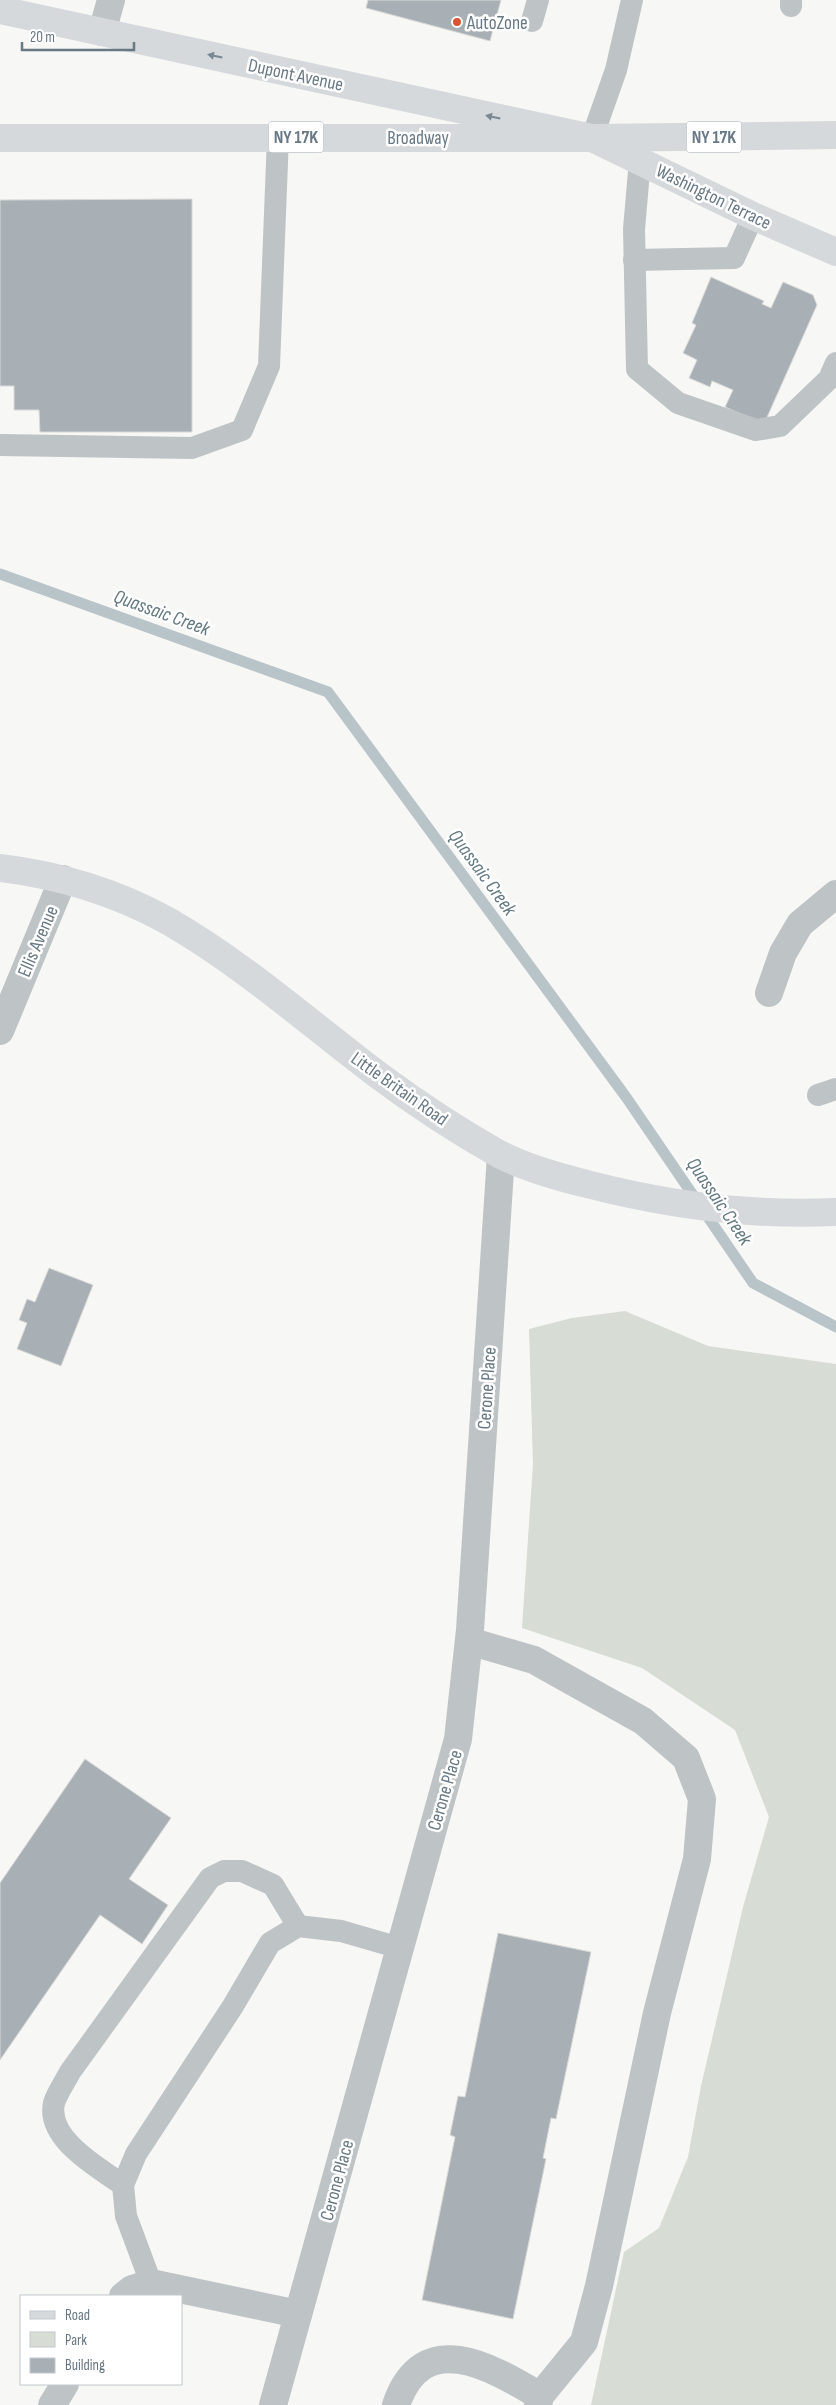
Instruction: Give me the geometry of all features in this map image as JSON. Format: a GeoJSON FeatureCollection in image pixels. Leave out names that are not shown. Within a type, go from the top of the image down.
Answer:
{"type":"FeatureCollection","features":[{"type":"Feature","properties":{"kind":"street"},"geometry":{"type":"LineString","coordinates":[[102,32],[111,0]]}},
{"type":"Feature","properties":{"kind":"street","name":"Dupont Avenue"},"geometry":{"type":"LineString","coordinates":[[0,10],[592,138]]}},
{"type":"Feature","properties":{"kind":"street","name":"Broadway"},"geometry":{"type":"LineString","coordinates":[[0,138],[836,136]]}},
{"type":"Feature","properties":{"kind":"street","name":"Washington Terrace"},"geometry":{"type":"LineString","coordinates":[[592,138],[754,216],[836,252]]}},
{"type":"Feature","properties":{"kind":"street","name":"Little Britain Road"},"geometry":{"type":"LineString","coordinates":[[0,868],[63,879],[109,895],[166,920],[211,948],[377,1074],[420,1104],[501,1155],[554,1176],[627,1194],[692,1206],[783,1213],[836,1212]]}},
{"type":"Feature","properties":{"kind":"street","name":"Ellis Avenue"},"geometry":{"type":"LineString","coordinates":[[0,1031],[63,879]]}},
{"type":"Feature","properties":{"kind":"street"},"geometry":{"type":"LineString","coordinates":[[769,993],[783,953],[800,924],[836,894]]}},
{"type":"Feature","properties":{"kind":"street","name":"Cerone Place"},"geometry":{"type":"LineString","coordinates":[[273,2405],[458,1739],[469,1641],[501,1155]]}},
{"type":"Feature","properties":{"kind":"street"},"geometry":{"type":"LineString","coordinates":[[396,2405],[408,2381],[423,2364],[455,2359],[503,2375],[539,2401],[584,2342],[599,2286],[657,2013],[697,1859],[702,1799],[686,1758],[643,1721],[534,1660],[469,1641]]}},
{"type":"Feature","properties":{"kind":"street"},"geometry":{"type":"LineString","coordinates":[[124,2295],[132,2289],[151,2283],[298,2314]]}},
{"type":"Feature","properties":{"kind":"street"},"geometry":{"type":"LineString","coordinates":[[52,2405],[64,2385]]}},
{"type":"Feature","properties":{"kind":"lane"},"geometry":{"type":"LineString","coordinates":[[592,138],[616,70],[632,0]]}},
{"type":"Feature","properties":{"kind":"lane"},"geometry":{"type":"LineString","coordinates":[[0,445],[192,448],[242,430],[269,366],[278,138]]}},
{"type":"Feature","properties":{"kind":"lane"},"geometry":{"type":"LineString","coordinates":[[640,160],[634,229],[637,369],[678,403],[756,430],[780,426],[828,379],[836,363]]}},
{"type":"Feature","properties":{"kind":"lane"},"geometry":{"type":"LineString","coordinates":[[634,260],[734,258],[754,216]]}},
{"type":"Feature","properties":{"kind":"lane"},"geometry":{"type":"LineString","coordinates":[[123,2185],[82,2156],[60,2134],[53,2119],[54,2103],[70,2072],[210,1878],[224,1871],[242,1871],[273,1885],[298,1926]]}},
{"type":"Feature","properties":{"kind":"lane"},"geometry":{"type":"LineString","coordinates":[[151,2283],[126,2216],[123,2185],[136,2154],[233,2006],[270,1943],[298,1926],[341,1930],[400,1948]]}},
{"type":"Feature","properties":{"kind":"green space"},"geometry":{"type":"Polygon","coordinates":[[[625,1311],[708,1346],[836,1364],[836,2405],[591,2405],[624,2252],[659,2228],[688,2157],[701,2086],[743,1907],[769,1817],[735,1730],[642,1668],[522,1628],[533,1464],[529,1329],[572,1318],[625,1311]]]}},
{"type":"Feature","properties":{"kind":"building","name":"AutoZone"},"geometry":{"type":"Polygon","coordinates":[[[368,0],[501,0],[490,41],[366,8],[368,0]]]}},
{"type":"Feature","properties":{"kind":"building"},"geometry":{"type":"Polygon","coordinates":[[[192,199],[192,432],[40,432],[39,410],[14,410],[14,386],[0,386],[0,200],[192,199]]]}},
{"type":"Feature","properties":{"kind":"building"},"geometry":{"type":"Polygon","coordinates":[[[711,277],[764,301],[762,304],[771,308],[783,282],[813,295],[817,305],[764,424],[725,407],[733,390],[712,381],[710,387],[689,378],[697,360],[683,353],[696,325],[692,323],[711,277]]]}},
{"type":"Feature","properties":{"kind":"building"},"geometry":{"type":"Polygon","coordinates":[[[49,1268],[93,1285],[61,1366],[17,1349],[27,1323],[19,1320],[27,1299],[35,1302],[49,1268]]]}},
{"type":"Feature","properties":{"kind":"building"},"geometry":{"type":"Polygon","coordinates":[[[85,1759],[171,1818],[129,1879],[168,1905],[142,1944],[100,1915],[0,2060],[0,1883],[85,1759]]]}},
{"type":"Feature","properties":{"kind":"building"},"geometry":{"type":"Polygon","coordinates":[[[498,1933],[591,1952],[556,2119],[551,2118],[543,2158],[546,2159],[513,2319],[422,2300],[455,2137],[450,2135],[458,2096],[465,2097],[498,1933]]]}},
{"type":"Feature","properties":{"kind":"waterway","name":"Quassaic Creek"},"geometry":{"type":"LineString","coordinates":[[0,574],[328,692],[626,1097],[753,1283],[836,1327]]}},
{"type":"Feature","properties":{"kind":"place","name":"AutoZone"},"geometry":{"type":"Point","coordinates":[457,22]}}]}
